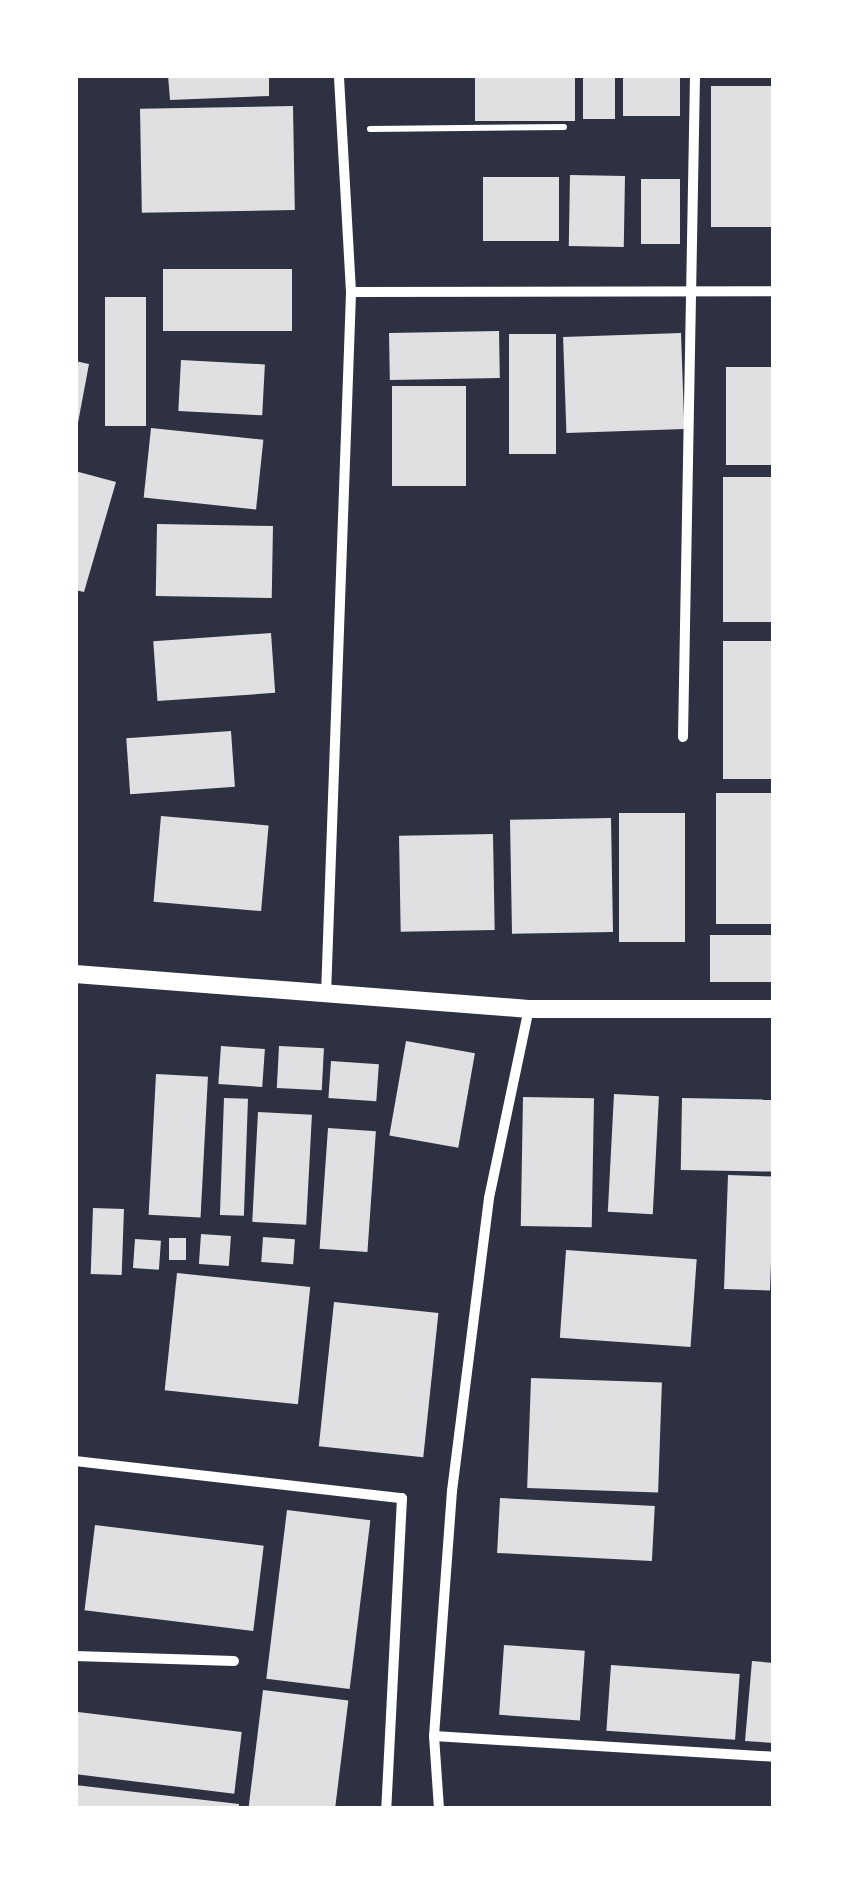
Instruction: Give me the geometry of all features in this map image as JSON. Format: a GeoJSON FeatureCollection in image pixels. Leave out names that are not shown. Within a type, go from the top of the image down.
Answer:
{"type":"FeatureCollection","features":[{"type":"Feature","properties":{"kind":"street"},"geometry":{"type":"LineString","coordinates":[[326,996],[352,292],[339,130],[339,75]]}},
{"type":"Feature","properties":{"kind":"street"},"geometry":{"type":"LineString","coordinates":[[683,737],[695,75]]}},
{"type":"Feature","properties":{"kind":"street"},"geometry":{"type":"LineString","coordinates":[[352,292],[774,290]]}},
{"type":"Feature","properties":{"kind":"street"},"geometry":{"type":"LineString","coordinates":[[75,974],[529,1009],[774,1009]]}},
{"type":"Feature","properties":{"kind":"street"},"geometry":{"type":"LineString","coordinates":[[439,1809],[434,1736],[452,1491],[489,1198],[529,1009]]}},
{"type":"Feature","properties":{"kind":"street"},"geometry":{"type":"LineString","coordinates":[[75,1461],[402,1498],[386,1809]]}},
{"type":"Feature","properties":{"kind":"street"},"geometry":{"type":"LineString","coordinates":[[75,1656],[234,1660]]}},
{"type":"Feature","properties":{"kind":"street"},"geometry":{"type":"LineString","coordinates":[[434,1736],[774,1757]]}},
{"type":"Feature","properties":{"kind":"path"},"geometry":{"type":"LineString","coordinates":[[339,130],[564,127]]}},
{"type":"Feature","properties":{"kind":"building"},"geometry":{"type":"Polygon","coordinates":[[[168,75],[269,75],[269,96],[170,100],[168,75]]]}},
{"type":"Feature","properties":{"kind":"building"},"geometry":{"type":"Polygon","coordinates":[[[475,75],[575,75],[575,121],[475,121],[475,75]]]}},
{"type":"Feature","properties":{"kind":"building"},"geometry":{"type":"Polygon","coordinates":[[[583,75],[615,75],[615,119],[583,119],[583,75]]]}},
{"type":"Feature","properties":{"kind":"building"},"geometry":{"type":"Polygon","coordinates":[[[623,75],[680,75],[680,116],[623,116],[623,75]]]}},
{"type":"Feature","properties":{"kind":"building"},"geometry":{"type":"Polygon","coordinates":[[[711,86],[774,86],[774,227],[711,227],[711,86]]]}},
{"type":"Feature","properties":{"kind":"building"},"geometry":{"type":"Polygon","coordinates":[[[293,106],[295,210],[142,213],[140,109],[293,106]]]}},
{"type":"Feature","properties":{"kind":"building"},"geometry":{"type":"Polygon","coordinates":[[[570,175],[625,176],[624,247],[569,246],[570,175]]]}},
{"type":"Feature","properties":{"kind":"building"},"geometry":{"type":"Polygon","coordinates":[[[483,177],[559,177],[559,241],[483,241],[483,177]]]}},
{"type":"Feature","properties":{"kind":"building"},"geometry":{"type":"Polygon","coordinates":[[[641,179],[680,179],[680,244],[641,244],[641,179]]]}},
{"type":"Feature","properties":{"kind":"building"},"geometry":{"type":"Polygon","coordinates":[[[163,269],[292,269],[292,331],[163,331],[163,269]]]}},
{"type":"Feature","properties":{"kind":"building"},"geometry":{"type":"Polygon","coordinates":[[[105,297],[146,297],[146,426],[105,426],[105,297]]]}},
{"type":"Feature","properties":{"kind":"building"},"geometry":{"type":"Polygon","coordinates":[[[499,331],[500,378],[390,380],[389,333],[499,331]]]}},
{"type":"Feature","properties":{"kind":"building"},"geometry":{"type":"Polygon","coordinates":[[[681,333],[684,429],[566,433],[563,337],[681,333]]]}},
{"type":"Feature","properties":{"kind":"building"},"geometry":{"type":"Polygon","coordinates":[[[509,334],[556,334],[556,454],[509,454],[509,334]]]}},
{"type":"Feature","properties":{"kind":"building"},"geometry":{"type":"Polygon","coordinates":[[[181,360],[265,364],[262,415],[178,411],[181,360]]]}},
{"type":"Feature","properties":{"kind":"building"},"geometry":{"type":"Polygon","coordinates":[[[75,361],[89,364],[77,428],[75,428],[75,361]]]}},
{"type":"Feature","properties":{"kind":"building"},"geometry":{"type":"Polygon","coordinates":[[[726,367],[774,367],[774,465],[726,465],[726,367]]]}},
{"type":"Feature","properties":{"kind":"building"},"geometry":{"type":"Polygon","coordinates":[[[392,386],[466,386],[466,486],[392,486],[392,386]]]}},
{"type":"Feature","properties":{"kind":"building"},"geometry":{"type":"Polygon","coordinates":[[[151,428],[263,440],[256,509],[144,498],[151,428]]]}},
{"type":"Feature","properties":{"kind":"building"},"geometry":{"type":"Polygon","coordinates":[[[75,471],[116,482],[84,592],[75,590],[75,471]]]}},
{"type":"Feature","properties":{"kind":"building"},"geometry":{"type":"Polygon","coordinates":[[[723,477],[774,477],[774,622],[723,622],[723,477]]]}},
{"type":"Feature","properties":{"kind":"building"},"geometry":{"type":"Polygon","coordinates":[[[157,524],[273,526],[272,598],[156,596],[157,524]]]}},
{"type":"Feature","properties":{"kind":"building"},"geometry":{"type":"Polygon","coordinates":[[[271,633],[275,693],[157,701],[153,641],[271,633]]]}},
{"type":"Feature","properties":{"kind":"building"},"geometry":{"type":"Polygon","coordinates":[[[723,641],[774,641],[774,779],[723,779],[723,641]]]}},
{"type":"Feature","properties":{"kind":"building"},"geometry":{"type":"Polygon","coordinates":[[[231,731],[235,787],[130,794],[126,738],[231,731]]]}},
{"type":"Feature","properties":{"kind":"building"},"geometry":{"type":"Polygon","coordinates":[[[716,793],[774,793],[774,924],[716,924],[716,793]]]}},
{"type":"Feature","properties":{"kind":"building"},"geometry":{"type":"Polygon","coordinates":[[[619,813],[685,813],[685,942],[619,942],[619,813]]]}},
{"type":"Feature","properties":{"kind":"building"},"geometry":{"type":"Polygon","coordinates":[[[161,816],[269,825],[261,911],[154,902],[161,816]]]}},
{"type":"Feature","properties":{"kind":"building"},"geometry":{"type":"Polygon","coordinates":[[[611,818],[613,932],[512,934],[510,820],[611,818]]]}},
{"type":"Feature","properties":{"kind":"building"},"geometry":{"type":"Polygon","coordinates":[[[493,834],[495,930],[401,932],[399,836],[493,834]]]}},
{"type":"Feature","properties":{"kind":"building"},"geometry":{"type":"Polygon","coordinates":[[[710,935],[774,935],[774,982],[710,982],[710,935]]]}},
{"type":"Feature","properties":{"kind":"building"},"geometry":{"type":"Polygon","coordinates":[[[406,1041],[475,1053],[458,1148],[389,1136],[406,1041]]]}},
{"type":"Feature","properties":{"kind":"building"},"geometry":{"type":"Polygon","coordinates":[[[221,1046],[265,1049],[262,1087],[218,1084],[221,1046]]]}},
{"type":"Feature","properties":{"kind":"building"},"geometry":{"type":"Polygon","coordinates":[[[279,1046],[324,1048],[322,1090],[277,1088],[279,1046]]]}},
{"type":"Feature","properties":{"kind":"building"},"geometry":{"type":"Polygon","coordinates":[[[331,1061],[379,1064],[376,1101],[328,1098],[331,1061]]]}},
{"type":"Feature","properties":{"kind":"building"},"geometry":{"type":"Polygon","coordinates":[[[156,1074],[208,1077],[201,1218],[149,1215],[156,1074]]]}},
{"type":"Feature","properties":{"kind":"building"},"geometry":{"type":"Polygon","coordinates":[[[614,1094],[659,1096],[653,1214],[608,1212],[614,1094]]]}},
{"type":"Feature","properties":{"kind":"building"},"geometry":{"type":"Polygon","coordinates":[[[523,1097],[594,1098],[592,1227],[521,1226],[523,1097]]]}},
{"type":"Feature","properties":{"kind":"building"},"geometry":{"type":"Polygon","coordinates":[[[224,1098],[248,1099],[244,1216],[220,1215],[224,1098]]]}},
{"type":"Feature","properties":{"kind":"building"},"geometry":{"type":"Polygon","coordinates":[[[682,1098],[774,1100],[773,1172],[681,1170],[682,1098]]]}},
{"type":"Feature","properties":{"kind":"building"},"geometry":{"type":"Polygon","coordinates":[[[258,1112],[312,1115],[306,1225],[252,1222],[258,1112]]]}},
{"type":"Feature","properties":{"kind":"building"},"geometry":{"type":"Polygon","coordinates":[[[328,1128],[376,1131],[367,1252],[320,1249],[328,1128]]]}},
{"type":"Feature","properties":{"kind":"building"},"geometry":{"type":"Polygon","coordinates":[[[728,1175],[774,1177],[770,1291],[724,1289],[728,1175]]]}},
{"type":"Feature","properties":{"kind":"building"},"geometry":{"type":"Polygon","coordinates":[[[93,1208],[124,1209],[122,1275],[91,1274],[93,1208]]]}},
{"type":"Feature","properties":{"kind":"building"},"geometry":{"type":"Polygon","coordinates":[[[201,1234],[231,1236],[229,1266],[199,1264],[201,1234]]]}},
{"type":"Feature","properties":{"kind":"building"},"geometry":{"type":"Polygon","coordinates":[[[263,1237],[295,1239],[293,1264],[261,1262],[263,1237]]]}},
{"type":"Feature","properties":{"kind":"building"},"geometry":{"type":"Polygon","coordinates":[[[169,1238],[186,1238],[186,1260],[169,1260],[169,1238]]]}},
{"type":"Feature","properties":{"kind":"building"},"geometry":{"type":"Polygon","coordinates":[[[135,1239],[161,1241],[159,1270],[133,1268],[135,1239]]]}},
{"type":"Feature","properties":{"kind":"building"},"geometry":{"type":"Polygon","coordinates":[[[566,1250],[697,1259],[691,1347],[560,1338],[566,1250]]]}},
{"type":"Feature","properties":{"kind":"building"},"geometry":{"type":"Polygon","coordinates":[[[177,1273],[310,1287],[298,1404],[165,1390],[177,1273]]]}},
{"type":"Feature","properties":{"kind":"building"},"geometry":{"type":"Polygon","coordinates":[[[334,1302],[438,1313],[423,1457],[319,1446],[334,1302]]]}},
{"type":"Feature","properties":{"kind":"building"},"geometry":{"type":"Polygon","coordinates":[[[531,1378],[662,1383],[658,1493],[527,1488],[531,1378]]]}},
{"type":"Feature","properties":{"kind":"building"},"geometry":{"type":"Polygon","coordinates":[[[500,1498],[655,1506],[652,1561],[497,1553],[500,1498]]]}},
{"type":"Feature","properties":{"kind":"building"},"geometry":{"type":"Polygon","coordinates":[[[287,1510],[370,1520],[350,1689],[266,1679],[287,1510]]]}},
{"type":"Feature","properties":{"kind":"building"},"geometry":{"type":"Polygon","coordinates":[[[95,1525],[264,1546],[253,1631],[85,1610],[95,1525]]]}},
{"type":"Feature","properties":{"kind":"building"},"geometry":{"type":"Polygon","coordinates":[[[504,1645],[585,1651],[580,1720],[499,1715],[504,1645]]]}},
{"type":"Feature","properties":{"kind":"building"},"geometry":{"type":"Polygon","coordinates":[[[752,1661],[774,1663],[774,1743],[745,1741],[752,1661]]]}},
{"type":"Feature","properties":{"kind":"building"},"geometry":{"type":"Polygon","coordinates":[[[611,1665],[740,1674],[735,1740],[606,1731],[611,1665]]]}},
{"type":"Feature","properties":{"kind":"building"},"geometry":{"type":"Polygon","coordinates":[[[263,1690],[348,1700],[335,1809],[248,1809],[263,1690]]]}},
{"type":"Feature","properties":{"kind":"building"},"geometry":{"type":"Polygon","coordinates":[[[78,1712],[242,1732],[234,1794],[75,1774],[78,1712]]]}},
{"type":"Feature","properties":{"kind":"building"},"geometry":{"type":"Polygon","coordinates":[[[75,1785],[239,1804],[239,1809],[75,1809],[75,1785]]]}}]}
